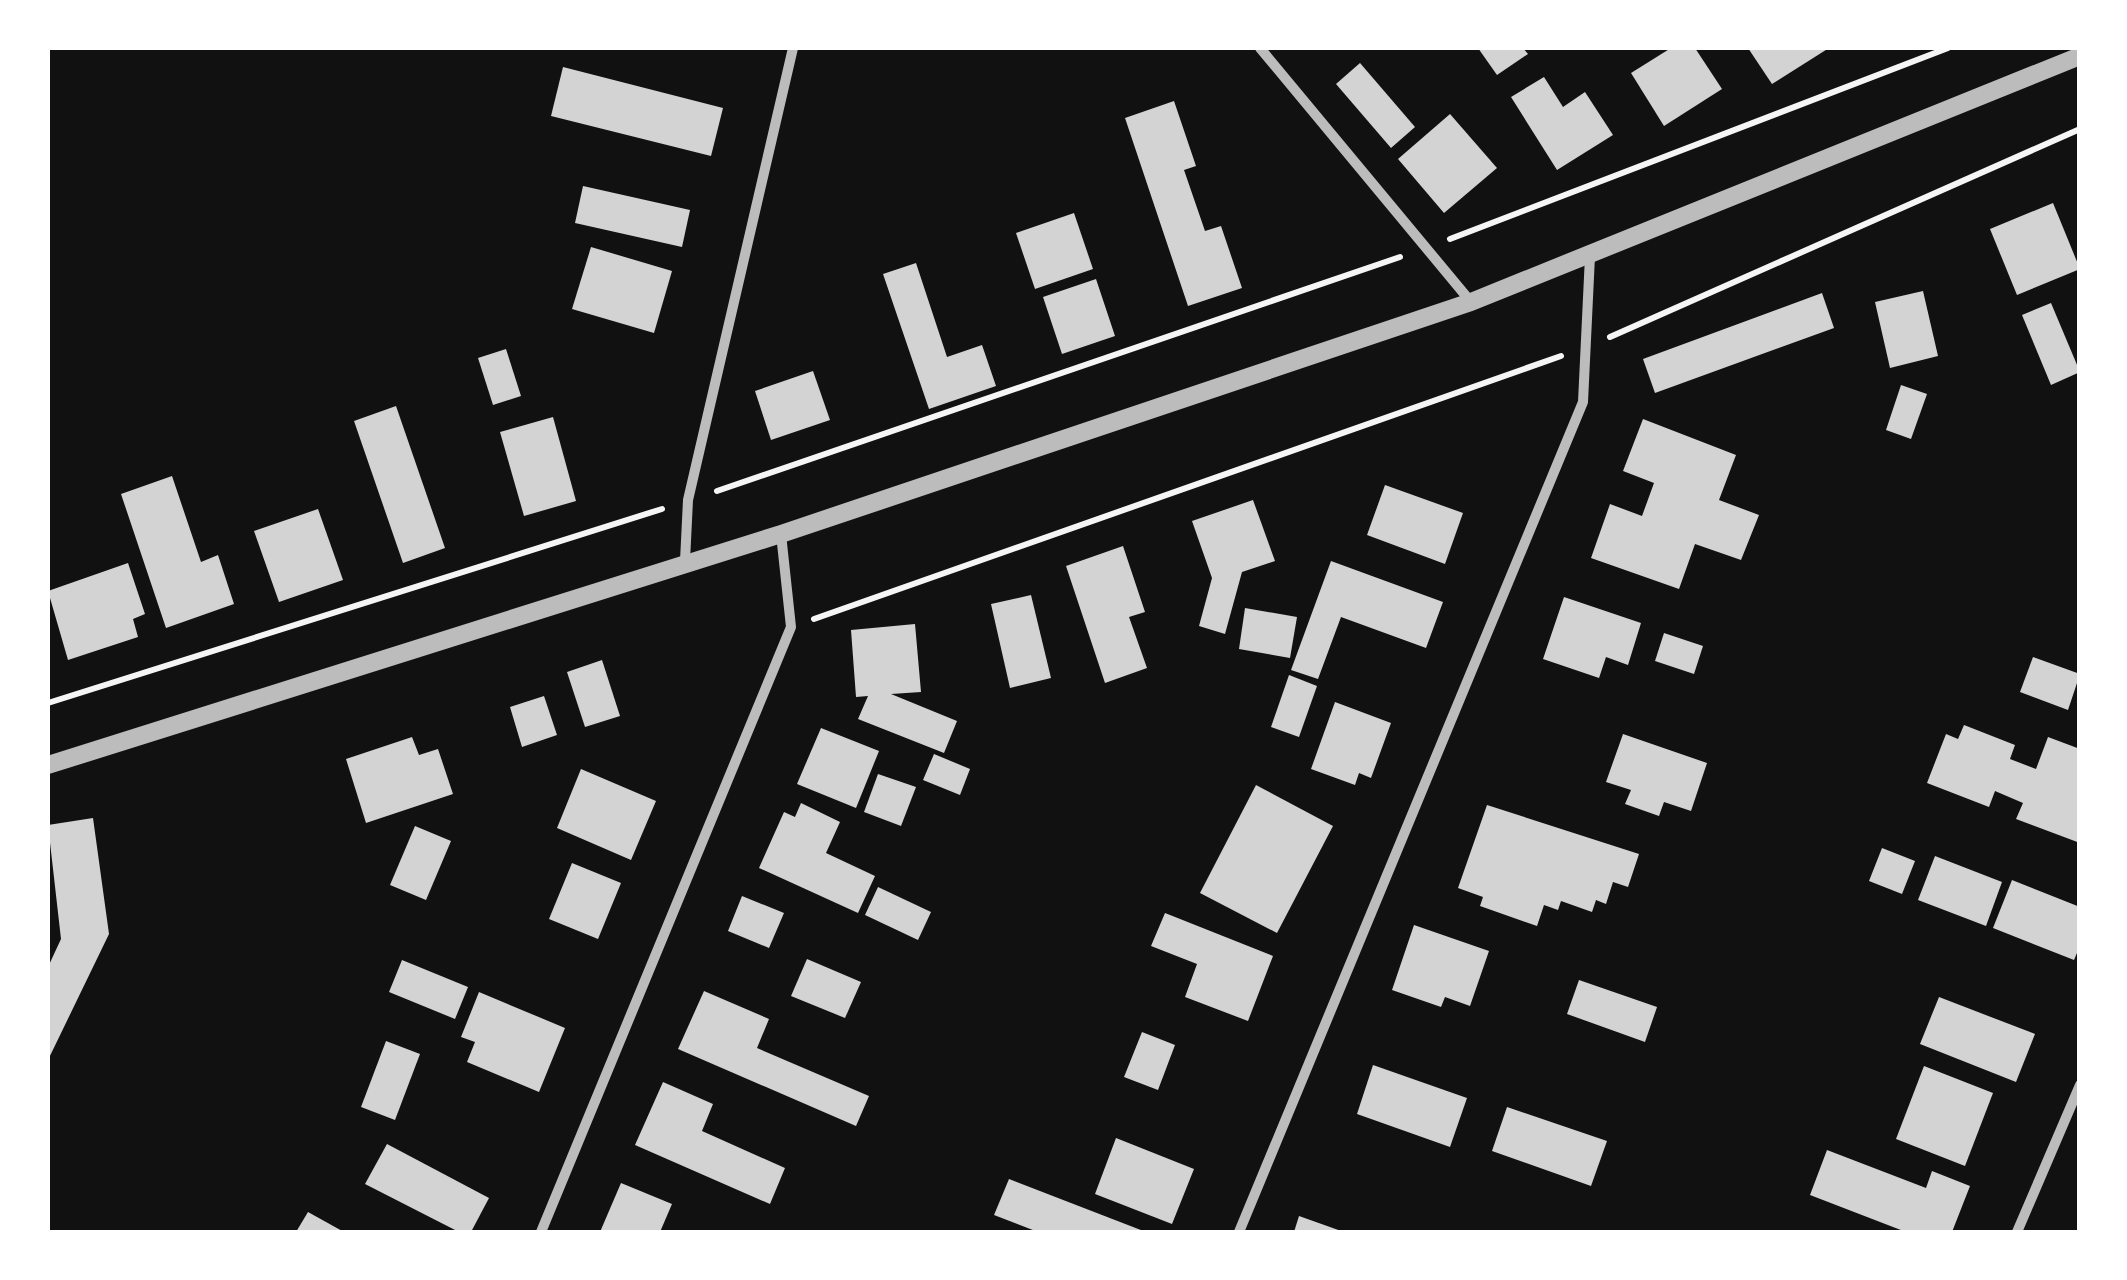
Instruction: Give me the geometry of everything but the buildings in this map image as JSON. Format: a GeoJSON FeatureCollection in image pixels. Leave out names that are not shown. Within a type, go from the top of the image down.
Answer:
{"type":"FeatureCollection","features":[{"type":"Feature","properties":{"kind":"street"},"geometry":{"type":"LineString","coordinates":[[686,562],[688,500],[793,48]]}},
{"type":"Feature","properties":{"kind":"street"},"geometry":{"type":"LineString","coordinates":[[1260,48],[1472,302]]}},
{"type":"Feature","properties":{"kind":"street"},"geometry":{"type":"LineString","coordinates":[[48,765],[781,534],[1472,302],[2080,56]]}},
{"type":"Feature","properties":{"kind":"street"},"geometry":{"type":"LineString","coordinates":[[1240,1232],[1584,402],[1590,256]]}},
{"type":"Feature","properties":{"kind":"street"},"geometry":{"type":"LineString","coordinates":[[542,1232],[791,627],[781,534]]}},
{"type":"Feature","properties":{"kind":"street"},"geometry":{"type":"LineString","coordinates":[[2017,1232],[2080,1085]]}},
{"type":"Feature","properties":{"kind":"path"},"geometry":{"type":"LineString","coordinates":[[48,703],[688,500],[1426,248],[1948,48]]}},
{"type":"Feature","properties":{"kind":"path"},"geometry":{"type":"LineString","coordinates":[[791,627],[1586,348],[2080,128]]}}]}
